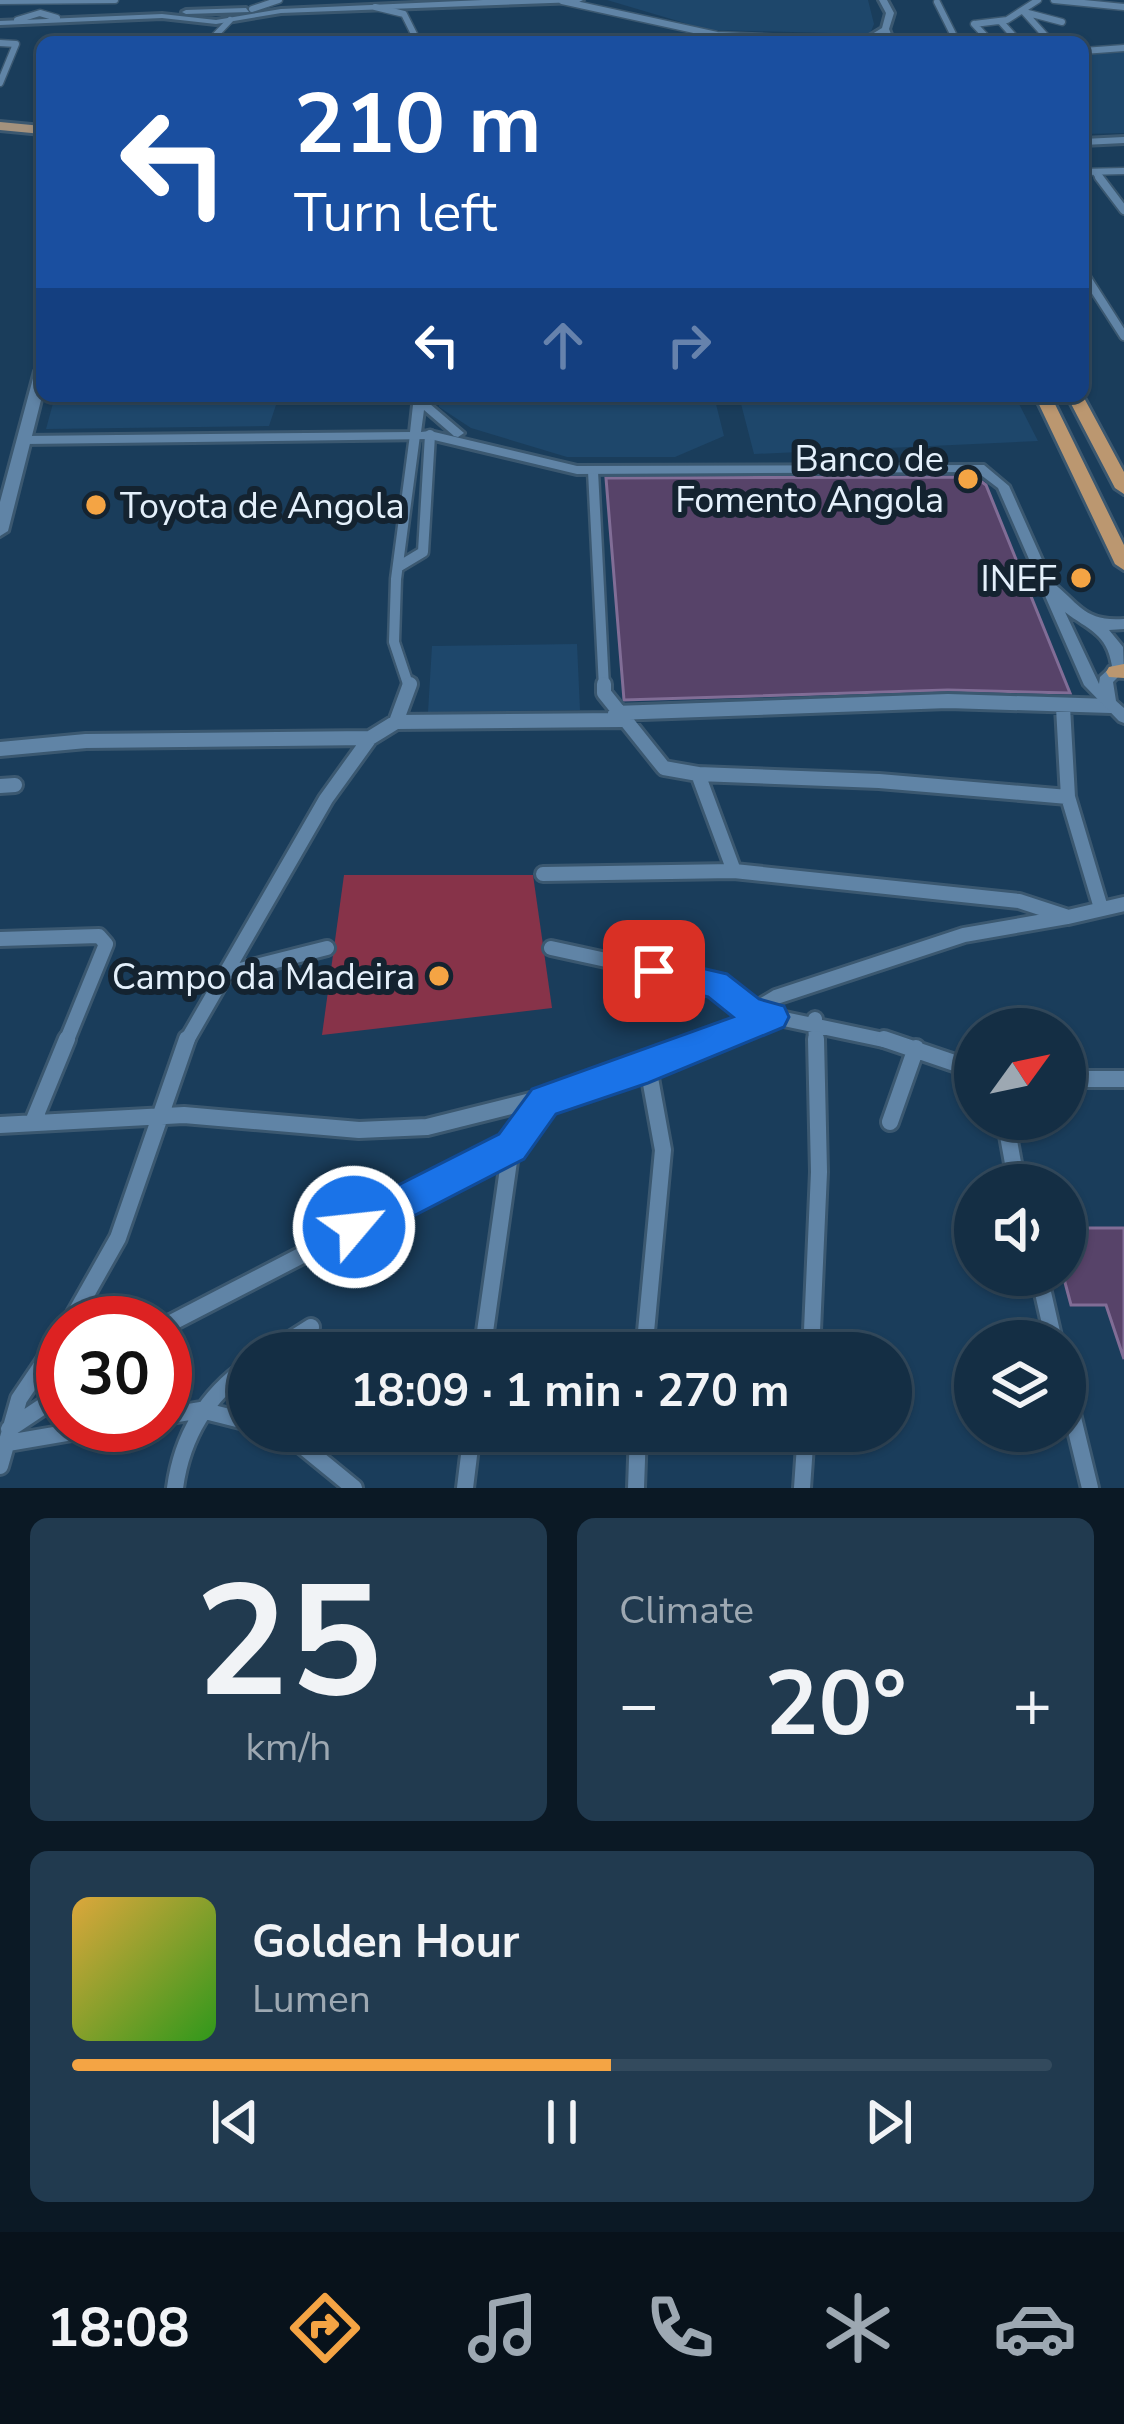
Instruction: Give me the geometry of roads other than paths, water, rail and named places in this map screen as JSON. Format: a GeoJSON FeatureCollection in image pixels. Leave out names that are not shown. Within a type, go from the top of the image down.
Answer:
{"type":"FeatureCollection","features":[{"type":"Feature","properties":{"kind":"highway"},"geometry":{"type":"LineString","coordinates":[[1046,402],[1124,564]]}},
{"type":"Feature","properties":{"kind":"highway"},"geometry":{"type":"LineString","coordinates":[[1079,402],[1119,469]]}},
{"type":"Feature","properties":{"kind":"main road"},"geometry":{"type":"LineString","coordinates":[[0,122],[36,119]]}},
{"type":"Feature","properties":{"kind":"main road"},"geometry":{"type":"LineString","coordinates":[[0,122],[36,129]]}},
{"type":"Feature","properties":{"kind":"main road"},"geometry":{"type":"LineString","coordinates":[[1089,143],[1124,143]]}},
{"type":"Feature","properties":{"kind":"main road"},"geometry":{"type":"LineString","coordinates":[[1089,144],[1124,143]]}},
{"type":"Feature","properties":{"kind":"main road"},"geometry":{"type":"LineString","coordinates":[[0,531],[36,396]]}},
{"type":"Feature","properties":{"kind":"street"},"geometry":{"type":"LineString","coordinates":[[0,2],[115,0]]}},
{"type":"Feature","properties":{"kind":"street"},"geometry":{"type":"LineString","coordinates":[[0,22],[162,16],[200,21],[279,0],[292,8]]}},
{"type":"Feature","properties":{"kind":"street"},"geometry":{"type":"LineString","coordinates":[[252,9],[459,0]]}},
{"type":"Feature","properties":{"kind":"street"},"geometry":{"type":"LineString","coordinates":[[0,22],[579,0]]}},
{"type":"Feature","properties":{"kind":"street"},"geometry":{"type":"LineString","coordinates":[[602,0],[618,9]]}},
{"type":"Feature","properties":{"kind":"street"},"geometry":{"type":"LineString","coordinates":[[879,0],[889,36]]}},
{"type":"Feature","properties":{"kind":"street"},"geometry":{"type":"LineString","coordinates":[[873,36],[887,20],[895,0]]}},
{"type":"Feature","properties":{"kind":"street"},"geometry":{"type":"LineString","coordinates":[[985,36],[974,24],[1000,22],[1026,12],[1038,0]]}},
{"type":"Feature","properties":{"kind":"street"},"geometry":{"type":"LineString","coordinates":[[1054,0],[1124,7]]}},
{"type":"Feature","properties":{"kind":"street"},"geometry":{"type":"LineString","coordinates":[[40,13],[46,1]]}},
{"type":"Feature","properties":{"kind":"street"},"geometry":{"type":"LineString","coordinates":[[558,1],[618,9],[683,28],[735,36]]}},
{"type":"Feature","properties":{"kind":"street"},"geometry":{"type":"LineString","coordinates":[[938,1],[954,36]]}},
{"type":"Feature","properties":{"kind":"street"},"geometry":{"type":"LineString","coordinates":[[415,36],[406,16],[409,9],[429,4]]}},
{"type":"Feature","properties":{"kind":"street"},"geometry":{"type":"LineString","coordinates":[[368,7],[406,16]]}},
{"type":"Feature","properties":{"kind":"street"},"geometry":{"type":"LineString","coordinates":[[208,11],[196,15],[209,26],[210,36]]}},
{"type":"Feature","properties":{"kind":"street"},"geometry":{"type":"LineString","coordinates":[[1026,12],[1062,22]]}},
{"type":"Feature","properties":{"kind":"street"},"geometry":{"type":"LineString","coordinates":[[1026,12],[1046,36]]}},
{"type":"Feature","properties":{"kind":"street"},"geometry":{"type":"LineString","coordinates":[[17,20],[40,13],[57,18]]}},
{"type":"Feature","properties":{"kind":"street"},"geometry":{"type":"LineString","coordinates":[[214,36],[229,15]]}},
{"type":"Feature","properties":{"kind":"street"},"geometry":{"type":"LineString","coordinates":[[1000,22],[1013,36]]}},
{"type":"Feature","properties":{"kind":"street"},"geometry":{"type":"LineString","coordinates":[[683,28],[694,36]]}},
{"type":"Feature","properties":{"kind":"street"},"geometry":{"type":"LineString","coordinates":[[0,43],[16,44],[0,82]]}},
{"type":"Feature","properties":{"kind":"street"},"geometry":{"type":"LineString","coordinates":[[1089,51],[1124,49]]}},
{"type":"Feature","properties":{"kind":"street"},"geometry":{"type":"LineString","coordinates":[[0,56],[11,56]]}},
{"type":"Feature","properties":{"kind":"street"},"geometry":{"type":"LineString","coordinates":[[1089,172],[1124,171]]}},
{"type":"Feature","properties":{"kind":"street"},"geometry":{"type":"LineString","coordinates":[[1095,172],[1124,210]]}},
{"type":"Feature","properties":{"kind":"street"},"geometry":{"type":"LineString","coordinates":[[1089,281],[1124,336]]}},
{"type":"Feature","properties":{"kind":"street"},"geometry":{"type":"LineString","coordinates":[[398,567],[423,552],[424,402]]}},
{"type":"Feature","properties":{"kind":"street"},"geometry":{"type":"LineString","coordinates":[[426,402],[458,433]]}},
{"type":"Feature","properties":{"kind":"street"},"geometry":{"type":"LineString","coordinates":[[26,437],[423,430],[458,433],[580,465],[988,464],[1010,483],[1054,592],[1072,612],[1097,625],[1116,647],[1120,671]]}},
{"type":"Feature","properties":{"kind":"street"},"geometry":{"type":"LineString","coordinates":[[423,430],[548,466],[593,471],[985,470],[1004,486],[1091,685],[1120,713]]}},
{"type":"Feature","properties":{"kind":"street"},"geometry":{"type":"LineString","coordinates":[[396,722],[411,682],[394,642],[398,567],[423,430]]}},
{"type":"Feature","properties":{"kind":"street"},"geometry":{"type":"LineString","coordinates":[[593,471],[604,693],[618,716],[670,772],[899,782],[1068,797]]}},
{"type":"Feature","properties":{"kind":"street"},"geometry":{"type":"LineString","coordinates":[[1120,671],[1093,666],[1076,652],[1075,631],[1084,624],[1124,624]]}},
{"type":"Feature","properties":{"kind":"street"},"geometry":{"type":"LineString","coordinates":[[1120,671],[1105,686],[1120,713]]}},
{"type":"Feature","properties":{"kind":"street"},"geometry":{"type":"LineString","coordinates":[[1063,707],[1091,685]]}},
{"type":"Feature","properties":{"kind":"street"},"geometry":{"type":"LineString","coordinates":[[85,1296],[118,1238],[180,1052],[221,975],[326,799],[370,738],[396,722],[948,700],[1063,707],[1077,702],[1120,713]]}},
{"type":"Feature","properties":{"kind":"street"},"geometry":{"type":"LineString","coordinates":[[1063,707],[1068,797],[1100,908]]}},
{"type":"Feature","properties":{"kind":"street"},"geometry":{"type":"LineString","coordinates":[[0,749],[86,741],[370,738]]}},
{"type":"Feature","properties":{"kind":"street"},"geometry":{"type":"LineString","coordinates":[[698,774],[734,871]]}},
{"type":"Feature","properties":{"kind":"street"},"geometry":{"type":"LineString","coordinates":[[543,874],[734,871],[1019,902],[1068,917]]}},
{"type":"Feature","properties":{"kind":"street"},"geometry":{"type":"LineString","coordinates":[[751,1012],[776,997],[964,935],[1124,904]]}},
{"type":"Feature","properties":{"kind":"street"},"geometry":{"type":"LineString","coordinates":[[0,938],[99,935],[106,944],[33,1122]]}},
{"type":"Feature","properties":{"kind":"street"},"geometry":{"type":"LineString","coordinates":[[221,975],[327,948]]}},
{"type":"Feature","properties":{"kind":"street"},"geometry":{"type":"LineString","coordinates":[[551,948],[716,984],[751,1012],[815,1019],[954,1062]]}},
{"type":"Feature","properties":{"kind":"street"},"geometry":{"type":"LineString","coordinates":[[0,1125],[156,1115],[389,1130],[544,1101],[648,1067],[772,1017]]}},
{"type":"Feature","properties":{"kind":"street"},"geometry":{"type":"LineString","coordinates":[[813,1332],[819,1172],[815,1019]]}},
{"type":"Feature","properties":{"kind":"street"},"geometry":{"type":"LineString","coordinates":[[890,1122],[916,1048]]}},
{"type":"Feature","properties":{"kind":"street"},"geometry":{"type":"LineString","coordinates":[[646,1332],[663,1150],[648,1067]]}},
{"type":"Feature","properties":{"kind":"street"},"geometry":{"type":"LineString","coordinates":[[1086,1079],[1124,1079]]}},
{"type":"Feature","properties":{"kind":"street"},"geometry":{"type":"LineString","coordinates":[[192,1312],[511,1147],[544,1101]]}},
{"type":"Feature","properties":{"kind":"street"},"geometry":{"type":"LineString","coordinates":[[485,1332],[511,1147]]}},
{"type":"Feature","properties":{"kind":"street"},"geometry":{"type":"LineString","coordinates":[[304,1332],[311,1328]]}},
{"type":"Feature","properties":{"kind":"street"},"geometry":{"type":"LineString","coordinates":[[0,1466],[19,1399],[36,1374]]}},
{"type":"Feature","properties":{"kind":"street"},"geometry":{"type":"LineString","coordinates":[[175,1488],[182,1450],[201,1410],[228,1385]]}},
{"type":"Feature","properties":{"kind":"street"},"geometry":{"type":"LineString","coordinates":[[192,1412],[228,1417]]}},
{"type":"Feature","properties":{"kind":"street"},"geometry":{"type":"LineString","coordinates":[[4,1440],[36,1415]]}},
{"type":"Feature","properties":{"kind":"street"},"geometry":{"type":"LineString","coordinates":[[4,1440],[36,1436]]}},
{"type":"Feature","properties":{"kind":"street"},"geometry":{"type":"LineString","coordinates":[[309,1452],[354,1488]]}},
{"type":"Feature","properties":{"kind":"street"},"geometry":{"type":"LineString","coordinates":[[465,1488],[469,1452]]}},
{"type":"Feature","properties":{"kind":"street"},"geometry":{"type":"LineString","coordinates":[[636,1488],[637,1452]]}},
{"type":"Feature","properties":{"kind":"street"},"geometry":{"type":"LineString","coordinates":[[802,1488],[805,1452]]}},
{"type":"Feature","properties":{"kind":"street"},"geometry":{"type":"LineString","coordinates":[[1081,1452],[1090,1488]]}},
{"type":"Feature","properties":{"kind":"place","name":"Banco de Fomento Angola"},"geometry":{"type":"Point","coordinates":[968,479]}},
{"type":"Feature","properties":{"kind":"place","name":"Toyota de Angola"},"geometry":{"type":"Point","coordinates":[96,505]}},
{"type":"Feature","properties":{"kind":"place","name":"INEF"},"geometry":{"type":"Point","coordinates":[1081,578]}},
{"type":"Feature","properties":{"kind":"place","name":"Campo da Madeira"},"geometry":{"type":"Point","coordinates":[439,976]}}]}
